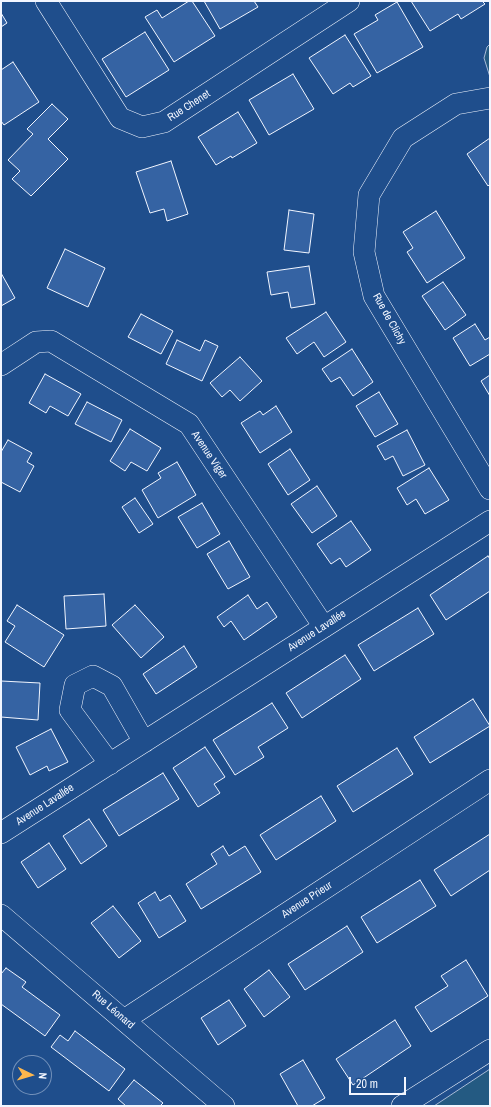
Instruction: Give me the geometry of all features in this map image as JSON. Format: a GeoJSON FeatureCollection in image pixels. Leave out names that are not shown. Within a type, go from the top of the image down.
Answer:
{"type":"FeatureCollection","features":[{"type":"Feature","properties":{"kind":"street","name":"Rue Chenet"},"geometry":{"type":"LineString","coordinates":[[46,1],[120,118],[142,128],[164,122],[349,1]]}},
{"type":"Feature","properties":{"kind":"street","name":"Rue de Clichy"},"geometry":{"type":"LineString","coordinates":[[490,98],[456,104],[403,138],[369,195],[364,252],[374,296],[490,489]]}},
{"type":"Feature","properties":{"kind":"street","name":"Avenue Viger"},"geometry":{"type":"LineString","coordinates":[[1,365],[36,342],[51,341],[188,424],[324,627]]}},
{"type":"Feature","properties":{"kind":"street","name":"Avenue Lavallée"},"geometry":{"type":"LineString","coordinates":[[1,833],[490,520]]}},
{"type":"Feature","properties":{"kind":"street"},"geometry":{"type":"LineString","coordinates":[[110,764],[70,710],[75,685],[93,676],[112,686],[144,742]]}},
{"type":"Feature","properties":{"kind":"street","name":"Avenue Prieur"},"geometry":{"type":"LineString","coordinates":[[124,1020],[490,780]]}},
{"type":"Feature","properties":{"kind":"street","name":"Rue Léonard"},"geometry":{"type":"LineString","coordinates":[[1,915],[224,1106]]}},
{"type":"Feature","properties":{"kind":"street"},"geometry":{"type":"LineString","coordinates":[[402,1106],[489,1053]]}},
{"type":"Feature","properties":{"kind":"shaded area"},"geometry":{"type":"Polygon","coordinates":[[[490,44],[490,77],[484,58],[487,47],[490,44]]]}},
{"type":"Feature","properties":{"kind":"shaded area"},"geometry":{"type":"Polygon","coordinates":[[[490,1069],[490,1106],[434,1106],[490,1069]]]}},
{"type":"Feature","properties":{"kind":"building"},"geometry":{"type":"Polygon","coordinates":[[[189,1],[192,1],[215,36],[174,62],[145,17],[157,10],[162,18],[189,1]]]}},
{"type":"Feature","properties":{"kind":"building"},"geometry":{"type":"Polygon","coordinates":[[[204,1],[254,1],[258,7],[220,29],[204,1]]]}},
{"type":"Feature","properties":{"kind":"building"},"geometry":{"type":"Polygon","coordinates":[[[411,1],[482,1],[485,4],[461,19],[458,14],[430,31],[411,1]]]}},
{"type":"Feature","properties":{"kind":"building"},"geometry":{"type":"Polygon","coordinates":[[[397,2],[423,47],[377,73],[354,34],[378,20],[375,15],[397,2]]]}},
{"type":"Feature","properties":{"kind":"building"},"geometry":{"type":"Polygon","coordinates":[[[1,13],[7,23],[1,27],[1,13]]]}},
{"type":"Feature","properties":{"kind":"building"},"geometry":{"type":"Polygon","coordinates":[[[145,32],[169,70],[126,97],[102,59],[145,32]]]}},
{"type":"Feature","properties":{"kind":"building"},"geometry":{"type":"Polygon","coordinates":[[[345,35],[371,76],[353,87],[350,83],[333,94],[309,58],[345,35]]]}},
{"type":"Feature","properties":{"kind":"building"},"geometry":{"type":"Polygon","coordinates":[[[13,62],[39,102],[4,125],[1,121],[1,70],[13,62]]]}},
{"type":"Feature","properties":{"kind":"building"},"geometry":{"type":"Polygon","coordinates":[[[293,74],[314,109],[269,135],[249,100],[293,74]]]}},
{"type":"Feature","properties":{"kind":"building"},"geometry":{"type":"Polygon","coordinates":[[[52,104],[68,119],[48,139],[68,159],[31,196],[12,179],[20,171],[8,160],[33,134],[27,129],[52,104]]]}},
{"type":"Feature","properties":{"kind":"building"},"geometry":{"type":"Polygon","coordinates":[[[238,112],[257,143],[232,158],[231,156],[216,165],[198,137],[238,112]]]}},
{"type":"Feature","properties":{"kind":"building"},"geometry":{"type":"Polygon","coordinates":[[[490,138],[490,184],[488,186],[467,154],[490,138]]]}},
{"type":"Feature","properties":{"kind":"building"},"geometry":{"type":"Polygon","coordinates":[[[171,161],[188,214],[167,221],[164,209],[150,213],[136,172],[171,161]]]}},
{"type":"Feature","properties":{"kind":"building"},"geometry":{"type":"Polygon","coordinates":[[[289,210],[314,214],[309,253],[284,250],[289,210]]]}},
{"type":"Feature","properties":{"kind":"building"},"geometry":{"type":"Polygon","coordinates":[[[436,211],[465,258],[427,283],[407,252],[413,248],[403,232],[436,211]]]}},
{"type":"Feature","properties":{"kind":"building"},"geometry":{"type":"Polygon","coordinates":[[[65,249],[105,268],[88,307],[47,288],[65,249]]]}},
{"type":"Feature","properties":{"kind":"building"},"geometry":{"type":"Polygon","coordinates":[[[309,266],[315,304],[291,308],[288,292],[271,295],[267,272],[309,266]]]}},
{"type":"Feature","properties":{"kind":"building"},"geometry":{"type":"Polygon","coordinates":[[[1,273],[15,298],[1,306],[1,273]]]}},
{"type":"Feature","properties":{"kind":"building"},"geometry":{"type":"Polygon","coordinates":[[[443,282],[466,315],[445,330],[422,296],[443,282]]]}},
{"type":"Feature","properties":{"kind":"building"},"geometry":{"type":"Polygon","coordinates":[[[326,312],[346,342],[324,357],[314,342],[297,354],[286,338],[326,312]]]}},
{"type":"Feature","properties":{"kind":"building"},"geometry":{"type":"Polygon","coordinates":[[[141,314],[173,331],[161,354],[128,337],[141,314]]]}},
{"type":"Feature","properties":{"kind":"building"},"geometry":{"type":"Polygon","coordinates":[[[475,324],[485,340],[490,337],[490,354],[470,366],[453,338],[475,324]]]}},
{"type":"Feature","properties":{"kind":"building"},"geometry":{"type":"Polygon","coordinates":[[[177,340],[200,351],[205,340],[218,346],[202,381],[166,364],[177,340]]]}},
{"type":"Feature","properties":{"kind":"building"},"geometry":{"type":"Polygon","coordinates":[[[352,349],[373,382],[353,396],[340,377],[331,382],[322,369],[352,349]]]}},
{"type":"Feature","properties":{"kind":"building"},"geometry":{"type":"Polygon","coordinates":[[[240,357],[262,381],[240,401],[230,390],[222,397],[210,383],[240,357]]]}},
{"type":"Feature","properties":{"kind":"building"},"geometry":{"type":"Polygon","coordinates":[[[45,374],[81,394],[68,416],[50,406],[46,413],[29,403],[45,374]]]}},
{"type":"Feature","properties":{"kind":"building"},"geometry":{"type":"Polygon","coordinates":[[[490,375],[490,396],[481,381],[490,375]]]}},
{"type":"Feature","properties":{"kind":"building"},"geometry":{"type":"Polygon","coordinates":[[[379,392],[398,424],[375,437],[356,406],[379,392]]]}},
{"type":"Feature","properties":{"kind":"building"},"geometry":{"type":"Polygon","coordinates":[[[87,402],[122,420],[111,442],[75,424],[87,402]]]}},
{"type":"Feature","properties":{"kind":"building"},"geometry":{"type":"Polygon","coordinates":[[[276,406],[292,432],[260,453],[241,423],[260,411],[263,415],[276,406]]]}},
{"type":"Feature","properties":{"kind":"building"},"geometry":{"type":"Polygon","coordinates":[[[130,429],[161,448],[147,471],[131,462],[125,471],[110,461],[130,429]]]}},
{"type":"Feature","properties":{"kind":"building"},"geometry":{"type":"Polygon","coordinates":[[[407,430],[425,465],[403,476],[393,456],[385,460],[377,446],[407,430]]]}},
{"type":"Feature","properties":{"kind":"building"},"geometry":{"type":"Polygon","coordinates":[[[8,440],[32,453],[27,462],[34,466],[20,492],[1,482],[1,452],[8,440]]]}},
{"type":"Feature","properties":{"kind":"building"},"geometry":{"type":"Polygon","coordinates":[[[290,449],[310,480],[288,495],[268,464],[290,449]]]}},
{"type":"Feature","properties":{"kind":"building"},"geometry":{"type":"Polygon","coordinates":[[[177,462],[196,495],[158,518],[142,490],[161,478],[158,473],[177,462]]]}},
{"type":"Feature","properties":{"kind":"building"},"geometry":{"type":"Polygon","coordinates":[[[429,468],[449,500],[425,514],[416,499],[407,505],[397,488],[429,468]]]}},
{"type":"Feature","properties":{"kind":"building"},"geometry":{"type":"Polygon","coordinates":[[[317,486],[337,516],[312,533],[291,504],[317,486]]]}},
{"type":"Feature","properties":{"kind":"building"},"geometry":{"type":"Polygon","coordinates":[[[135,498],[153,524],[139,533],[122,507],[135,498]]]}},
{"type":"Feature","properties":{"kind":"building"},"geometry":{"type":"Polygon","coordinates":[[[202,503],[220,534],[197,548],[178,517],[202,503]]]}},
{"type":"Feature","properties":{"kind":"building"},"geometry":{"type":"Polygon","coordinates":[[[351,521],[371,550],[346,567],[340,558],[331,564],[317,544],[351,521]]]}},
{"type":"Feature","properties":{"kind":"building"},"geometry":{"type":"Polygon","coordinates":[[[229,541],[250,577],[228,589],[207,554],[229,541]]]}},
{"type":"Feature","properties":{"kind":"building"},"geometry":{"type":"Polygon","coordinates":[[[488,556],[490,559],[490,591],[446,620],[430,595],[488,556]]]}},
{"type":"Feature","properties":{"kind":"building"},"geometry":{"type":"Polygon","coordinates":[[[104,594],[106,626],[66,629],[64,596],[104,594]]]}},
{"type":"Feature","properties":{"kind":"building"},"geometry":{"type":"Polygon","coordinates":[[[248,595],[257,609],[267,602],[277,617],[244,640],[231,621],[224,627],[217,617],[248,595]]]}},
{"type":"Feature","properties":{"kind":"building"},"geometry":{"type":"Polygon","coordinates":[[[17,605],[64,635],[44,667],[5,642],[15,626],[7,621],[17,605]]]}},
{"type":"Feature","properties":{"kind":"building"},"geometry":{"type":"Polygon","coordinates":[[[135,605],[164,637],[141,658],[112,625],[135,605]]]}},
{"type":"Feature","properties":{"kind":"building"},"geometry":{"type":"Polygon","coordinates":[[[418,608],[434,634],[374,671],[358,645],[418,608]]]}},
{"type":"Feature","properties":{"kind":"building"},"geometry":{"type":"Polygon","coordinates":[[[184,646],[197,667],[156,694],[143,674],[184,646]]]}},
{"type":"Feature","properties":{"kind":"building"},"geometry":{"type":"Polygon","coordinates":[[[345,655],[361,679],[302,718],[286,693],[345,655]]]}},
{"type":"Feature","properties":{"kind":"building"},"geometry":{"type":"Polygon","coordinates":[[[1,681],[40,683],[38,720],[1,717],[1,681]]]}},
{"type":"Feature","properties":{"kind":"building"},"geometry":{"type":"Polygon","coordinates":[[[473,699],[490,726],[430,763],[414,737],[473,699]]]}},
{"type":"Feature","properties":{"kind":"building"},"geometry":{"type":"Polygon","coordinates":[[[272,703],[288,728],[258,747],[264,757],[235,775],[213,740],[272,703]]]}},
{"type":"Feature","properties":{"kind":"building"},"geometry":{"type":"Polygon","coordinates":[[[51,729],[68,762],[49,771],[47,766],[30,775],[16,747],[51,729]]]}},
{"type":"Feature","properties":{"kind":"building"},"geometry":{"type":"Polygon","coordinates":[[[205,747],[225,777],[214,784],[220,793],[198,807],[173,768],[205,747]]]}},
{"type":"Feature","properties":{"kind":"building"},"geometry":{"type":"Polygon","coordinates":[[[397,748],[413,774],[353,812],[337,786],[397,748]]]}},
{"type":"Feature","properties":{"kind":"building"},"geometry":{"type":"Polygon","coordinates":[[[163,773],[179,799],[119,836],[103,810],[163,773]]]}},
{"type":"Feature","properties":{"kind":"building"},"geometry":{"type":"Polygon","coordinates":[[[321,796],[336,821],[276,860],[260,835],[321,796]]]}},
{"type":"Feature","properties":{"kind":"building"},"geometry":{"type":"Polygon","coordinates":[[[89,819],[107,846],[81,864],[63,836],[89,819]]]}},
{"type":"Feature","properties":{"kind":"building"},"geometry":{"type":"Polygon","coordinates":[[[490,834],[490,870],[451,896],[434,870],[490,834]]]}},
{"type":"Feature","properties":{"kind":"building"},"geometry":{"type":"Polygon","coordinates":[[[49,843],[66,869],[38,888],[21,862],[49,843]]]}},
{"type":"Feature","properties":{"kind":"building"},"geometry":{"type":"Polygon","coordinates":[[[223,846],[229,856],[245,846],[261,872],[201,909],[186,884],[217,864],[211,854],[223,846]]]}},
{"type":"Feature","properties":{"kind":"building"},"geometry":{"type":"Polygon","coordinates":[[[420,880],[436,906],[377,943],[361,917],[420,880]]]}},
{"type":"Feature","properties":{"kind":"building"},"geometry":{"type":"Polygon","coordinates":[[[155,892],[160,901],[170,895],[186,921],[159,938],[138,903],[155,892]]]}},
{"type":"Feature","properties":{"kind":"building"},"geometry":{"type":"Polygon","coordinates":[[[113,906],[141,941],[119,958],[91,923],[113,906]]]}},
{"type":"Feature","properties":{"kind":"building"},"geometry":{"type":"Polygon","coordinates":[[[347,926],[363,952],[305,990],[288,964],[347,926]]]}},
{"type":"Feature","properties":{"kind":"building"},"geometry":{"type":"Polygon","coordinates":[[[466,960],[488,996],[431,1032],[415,1007],[448,986],[441,976],[466,960]]]}},
{"type":"Feature","properties":{"kind":"building"},"geometry":{"type":"Polygon","coordinates":[[[6,968],[26,982],[22,987],[60,1015],[45,1036],[1,1004],[1,974],[6,968]]]}},
{"type":"Feature","properties":{"kind":"building"},"geometry":{"type":"Polygon","coordinates":[[[269,970],[290,997],[264,1017],[244,989],[269,970]]]}},
{"type":"Feature","properties":{"kind":"building"},"geometry":{"type":"Polygon","coordinates":[[[229,1000],[246,1026],[218,1045],[201,1018],[229,1000]]]}},
{"type":"Feature","properties":{"kind":"building"},"geometry":{"type":"Polygon","coordinates":[[[395,1020],[411,1046],[353,1085],[336,1059],[395,1020]]]}},
{"type":"Feature","properties":{"kind":"building"},"geometry":{"type":"Polygon","coordinates":[[[75,1031],[125,1069],[109,1091],[51,1047],[60,1035],[68,1041],[75,1031]]]}},
{"type":"Feature","properties":{"kind":"building"},"geometry":{"type":"Polygon","coordinates":[[[303,1060],[325,1098],[312,1106],[298,1106],[280,1074],[303,1060]]]}},
{"type":"Feature","properties":{"kind":"building"},"geometry":{"type":"Polygon","coordinates":[[[134,1080],[163,1103],[160,1106],[126,1106],[118,1099],[134,1080]]]}}]}
